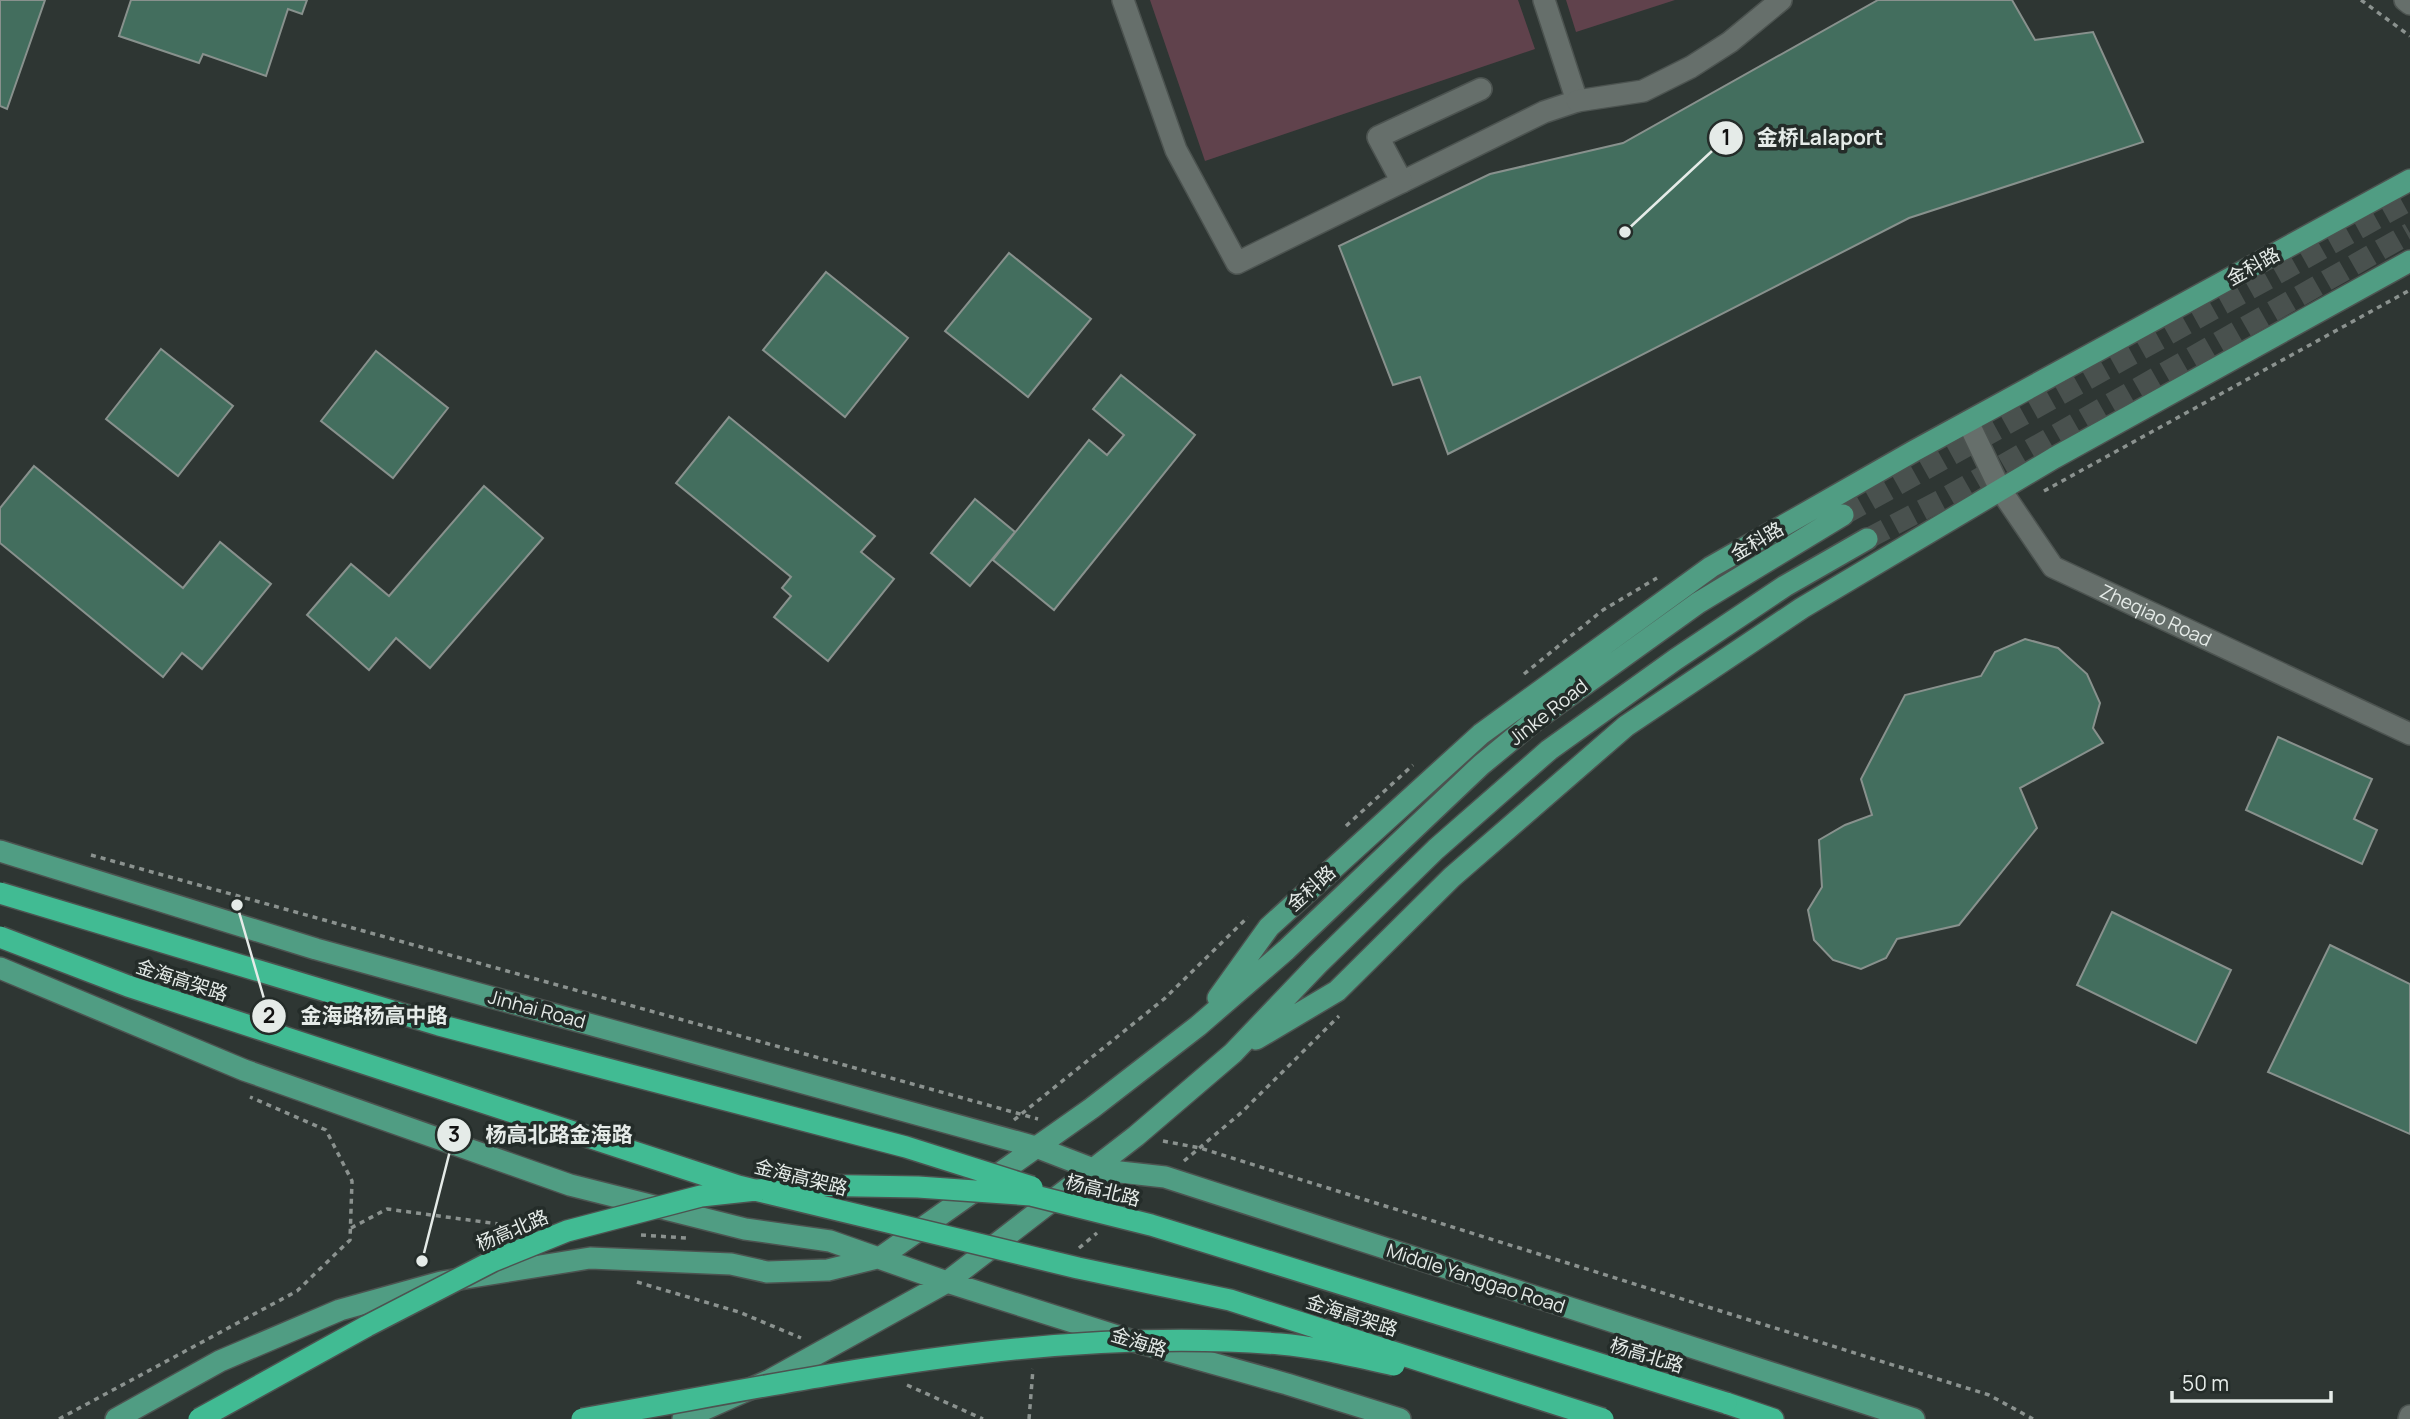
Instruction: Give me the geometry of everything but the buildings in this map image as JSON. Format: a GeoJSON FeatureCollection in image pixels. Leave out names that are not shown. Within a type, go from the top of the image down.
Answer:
{"type":"FeatureCollection","features":[{"type":"Feature","properties":{"kind":"highway","name":"金海高架路"},"geometry":{"type":"LineString","coordinates":[[0,893],[439,1025],[906,1147],[1151,1225]]}},
{"type":"Feature","properties":{"kind":"highway","name":"金海高架路"},"geometry":{"type":"LineString","coordinates":[[0,937],[128,986],[738,1186],[1078,1268],[1230,1300],[1603,1419]]}},
{"type":"Feature","properties":{"kind":"highway","name":"杨高北路"},"geometry":{"type":"LineString","coordinates":[[199,1419],[355,1333],[494,1261],[567,1231],[701,1196],[803,1185],[918,1187],[1031,1195],[1151,1225],[1773,1419]]}},
{"type":"Feature","properties":{"kind":"highway"},"geometry":{"type":"LineString","coordinates":[[582,1419],[884,1366],[1071,1344],[1186,1340],[1282,1344],[1349,1355],[1603,1419]]}},
{"type":"Feature","properties":{"kind":"main road","name":"金科路"},"geometry":{"type":"LineString","coordinates":[[1198,1026],[1269,927],[1481,734],[1711,567],[1968,422],[2410,180]]}},
{"type":"Feature","properties":{"kind":"main road"},"geometry":{"type":"LineString","coordinates":[[683,1419],[770,1380],[947,1282],[1136,1136],[1233,1053],[1336,991],[1452,877],[1626,726],[1802,608],[2000,489],[2410,261]]}},
{"type":"Feature","properties":{"kind":"main road","name":"Jinke Road"},"geometry":{"type":"LineString","coordinates":[[1286,950],[1410,830],[1481,765],[1538,718],[1698,603],[1843,515]]}},
{"type":"Feature","properties":{"kind":"main road","name":"Jinke Road"},"geometry":{"type":"LineString","coordinates":[[1233,1053],[1318,964],[1436,849],[1549,750],[1675,659],[1785,586],[1867,539]]}},
{"type":"Feature","properties":{"kind":"main road","name":"Jinhai Road"},"geometry":{"type":"LineString","coordinates":[[0,851],[316,949],[1036,1147]]}},
{"type":"Feature","properties":{"kind":"main road","name":"金科路"},"geometry":{"type":"LineString","coordinates":[[881,1258],[1091,1108],[1198,1026],[1286,950]]}},
{"type":"Feature","properties":{"kind":"main road"},"geometry":{"type":"LineString","coordinates":[[0,968],[244,1070],[570,1185],[745,1229],[830,1241],[881,1258]]}},
{"type":"Feature","properties":{"kind":"main road","name":"Middle Yanggao Road"},"geometry":{"type":"LineString","coordinates":[[1036,1147],[1093,1169],[1165,1177],[1914,1419]]}},
{"type":"Feature","properties":{"kind":"main road","name":"杨高北路"},"geometry":{"type":"LineString","coordinates":[[116,1419],[220,1361],[340,1310],[441,1282],[590,1258],[731,1264],[767,1272],[828,1270],[881,1258]]}},
{"type":"Feature","properties":{"kind":"main road","name":"金海路"},"geometry":{"type":"LineString","coordinates":[[881,1258],[947,1282],[1133,1341],[1400,1419]]}},
{"type":"Feature","properties":{"kind":"street"},"geometry":{"type":"LineString","coordinates":[[1123,0],[1176,150],[1237,263],[1544,112],[1577,101],[1643,91],[1691,67],[1730,42],[1782,0]]}},
{"type":"Feature","properties":{"kind":"street"},"geometry":{"type":"LineString","coordinates":[[1544,0],[1577,101]]}},
{"type":"Feature","properties":{"kind":"street"},"geometry":{"type":"LineString","coordinates":[[2404,0],[2410,4]]}},
{"type":"Feature","properties":{"kind":"street"},"geometry":{"type":"LineString","coordinates":[[1402,182],[1378,137],[1481,89]]}},
{"type":"Feature","properties":{"kind":"street","name":"Zheqiao Road"},"geometry":{"type":"LineString","coordinates":[[1968,422],[2000,489],[2053,567],[2410,734]]}},
{"type":"Feature","properties":{"kind":"path"},"geometry":{"type":"LineString","coordinates":[[2361,0],[2410,36]]}},
{"type":"Feature","properties":{"kind":"path"},"geometry":{"type":"LineString","coordinates":[[2014,507],[2410,290]]}},
{"type":"Feature","properties":{"kind":"path"},"geometry":{"type":"LineString","coordinates":[[87,854],[1021,1116],[1068,1124]]}},
{"type":"Feature","properties":{"kind":"path"},"geometry":{"type":"LineString","coordinates":[[1200,1148],[1242,1112],[1348,1007]]}},
{"type":"Feature","properties":{"kind":"path"},"geometry":{"type":"LineString","coordinates":[[59,1419],[297,1291],[351,1240],[352,1181],[326,1130]]}},
{"type":"Feature","properties":{"kind":"path"},"geometry":{"type":"LineString","coordinates":[[1136,1136],[1200,1148],[1989,1395],[2033,1419]]}},
{"type":"Feature","properties":{"kind":"path"},"geometry":{"type":"LineString","coordinates":[[351,1228],[387,1209],[525,1227]]}},
{"type":"Feature","properties":{"kind":"path"},"geometry":{"type":"LineString","coordinates":[[632,1279],[739,1312],[828,1349]]}},
{"type":"Feature","properties":{"kind":"path"},"geometry":{"type":"LineString","coordinates":[[899,1381],[983,1419]]}},
{"type":"Feature","properties":{"kind":"shaded area"},"geometry":{"type":"Polygon","coordinates":[[[1150,0],[1518,0],[1535,49],[1205,161],[1150,0]]]}},
{"type":"Feature","properties":{"kind":"shaded area"},"geometry":{"type":"Polygon","coordinates":[[[1566,0],[1675,0],[1576,32],[1566,0]]]}},
{"type":"Feature","properties":{"kind":"tunnel"},"geometry":{"type":"LineString","coordinates":[[1843,515],[2410,200]]}},
{"type":"Feature","properties":{"kind":"tunnel"},"geometry":{"type":"LineString","coordinates":[[1867,539],[1943,499],[2410,233]]}},
{"type":"Feature","properties":{"kind":"place","name":"金桥Lalaport"},"geometry":{"type":"Point","coordinates":[1625,232]}},
{"type":"Feature","properties":{"kind":"place","name":"金海路杨高中路"},"geometry":{"type":"Point","coordinates":[237,905]}},
{"type":"Feature","properties":{"kind":"place","name":"杨高北路金海路"},"geometry":{"type":"Point","coordinates":[422,1261]}}]}
